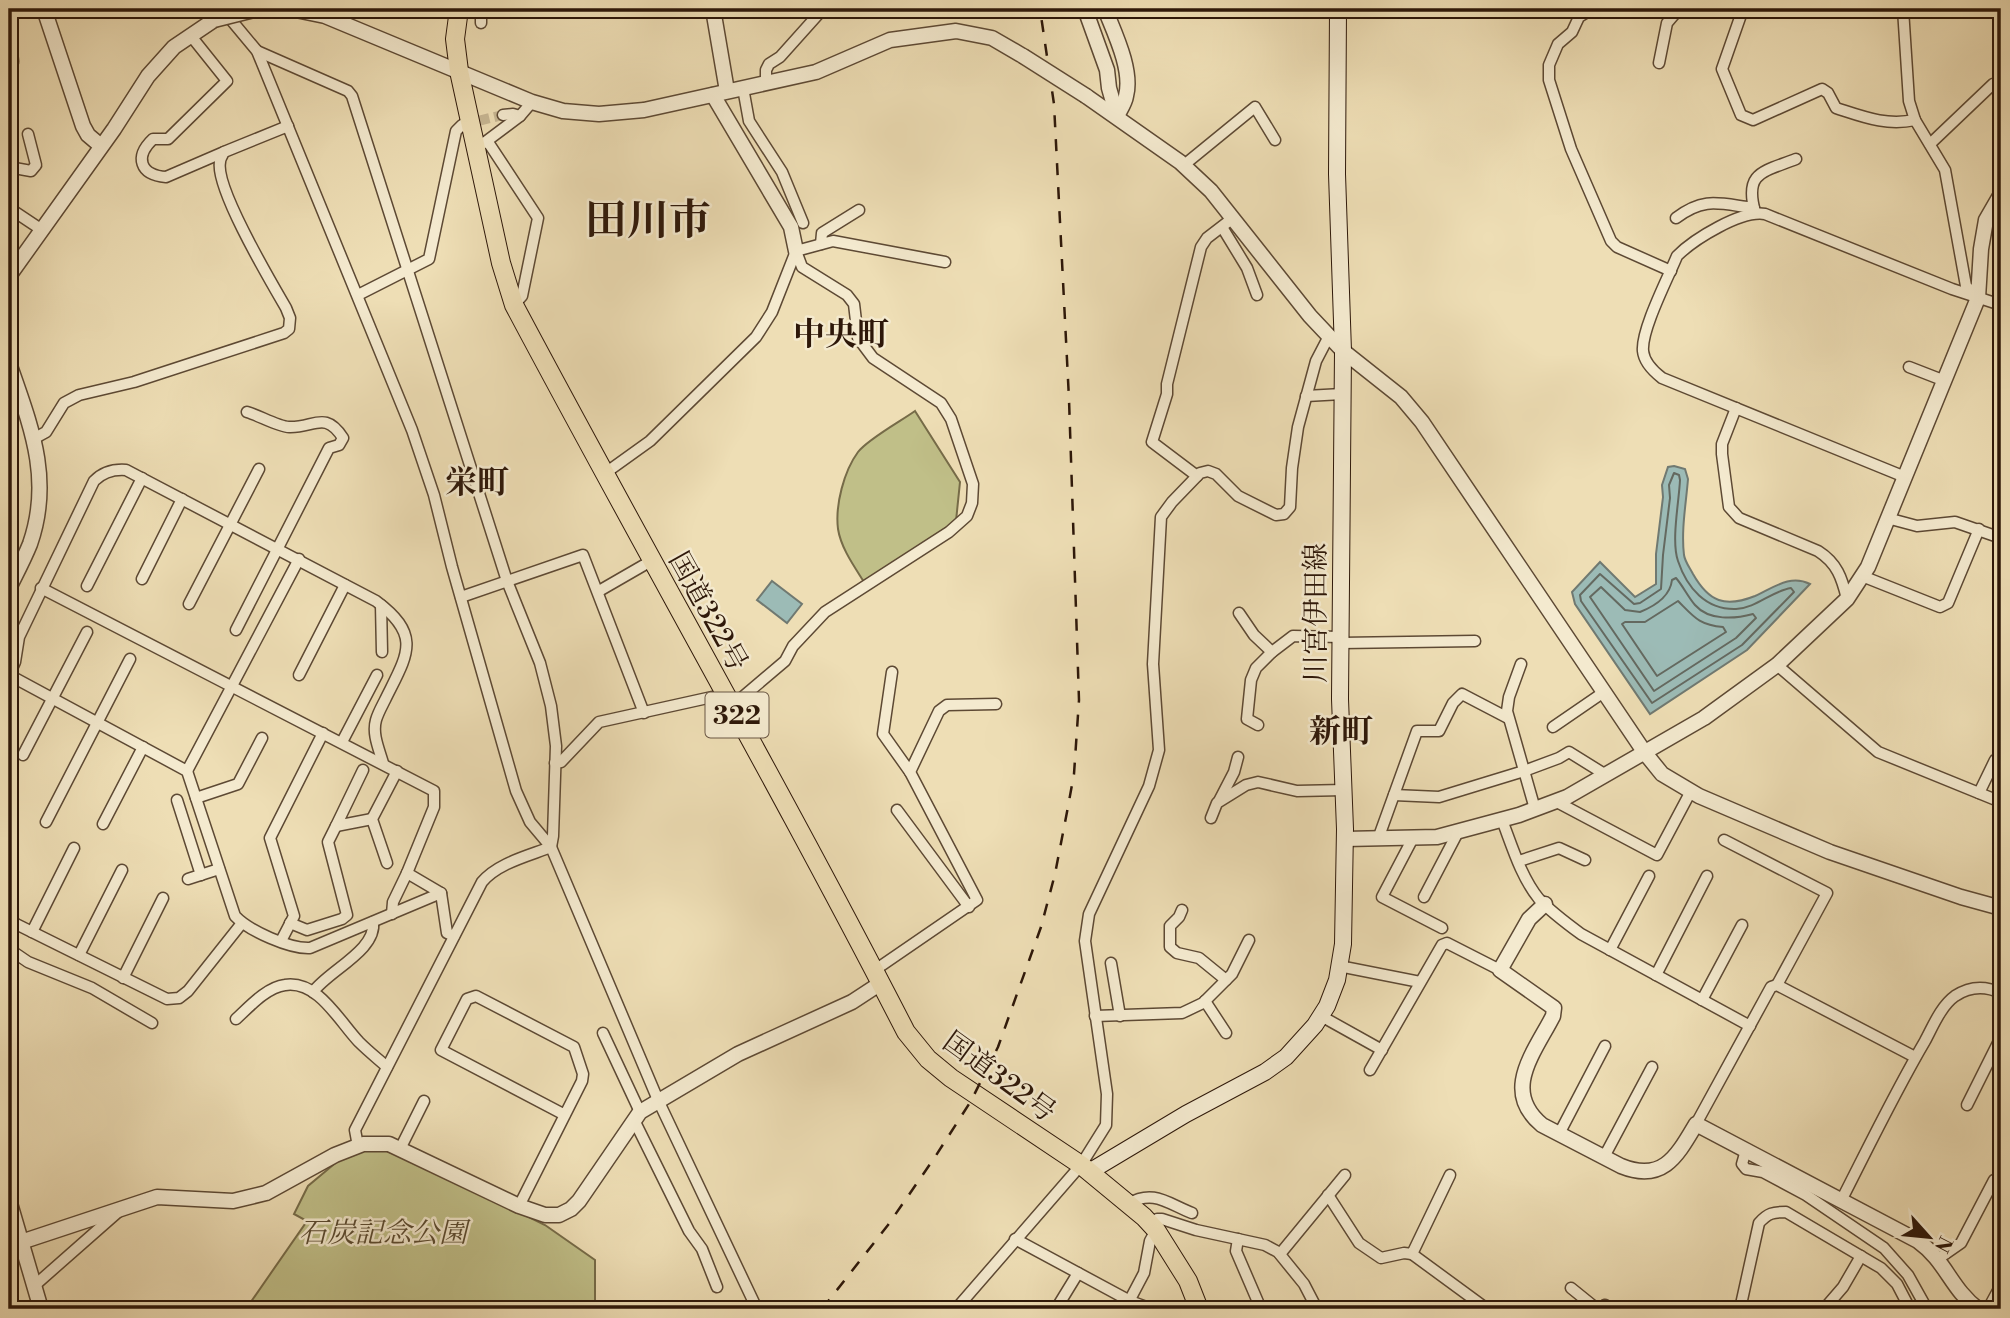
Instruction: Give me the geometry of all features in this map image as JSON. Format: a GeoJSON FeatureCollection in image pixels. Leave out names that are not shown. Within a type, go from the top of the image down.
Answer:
{"type":"FeatureCollection","features":[{"type":"Feature","properties":{"kind":"highway","name":"国道322号"},"geometry":{"type":"LineString","coordinates":[[459,9],[455,39],[459,71],[482,144],[500,263],[514,305],[651,561],[733,706],[906,1032],[928,1059],[951,1078],[1085,1168],[1153,1227],[1188,1281],[1199,1309]]}},
{"type":"Feature","properties":{"kind":"main road","name":"川宮伊田線"},"geometry":{"type":"LineString","coordinates":[[1085,1168],[1265,1072],[1286,1057],[1321,1016],[1337,980],[1343,930],[1345,839],[1341,640],[1343,351],[1337,174],[1338,9]]}},
{"type":"Feature","properties":{"kind":"street"},"geometry":{"type":"LineString","coordinates":[[44,9],[83,127],[101,146]]}},
{"type":"Feature","properties":{"kind":"street"},"geometry":{"type":"LineString","coordinates":[[9,276],[148,76],[174,47],[218,15],[291,9],[325,16],[532,102],[563,111],[599,114],[644,110],[816,72],[890,40],[956,31],[992,38],[1116,116],[1184,165],[1211,191],[1257,295]]}},
{"type":"Feature","properties":{"kind":"street"},"geometry":{"type":"LineString","coordinates":[[481,9],[481,23]]}},
{"type":"Feature","properties":{"kind":"street"},"geometry":{"type":"LineString","coordinates":[[555,763],[561,762],[599,722],[712,697],[733,706],[785,661],[793,646],[825,612],[949,532],[967,516],[972,503],[973,484],[967,461],[951,419],[941,403],[873,358],[858,338],[854,304],[847,295],[802,267],[791,227],[720,93],[713,9]]}},
{"type":"Feature","properties":{"kind":"street"},"geometry":{"type":"LineString","coordinates":[[766,81],[769,64],[790,47],[823,9]]}},
{"type":"Feature","properties":{"kind":"street"},"geometry":{"type":"LineString","coordinates":[[1085,9],[1107,70],[1116,116]]}},
{"type":"Feature","properties":{"kind":"street"},"geometry":{"type":"LineString","coordinates":[[1105,9],[1126,72],[1127,95],[1116,116]]}},
{"type":"Feature","properties":{"kind":"street"},"geometry":{"type":"LineString","coordinates":[[1592,9],[1576,13],[1572,32],[1558,44],[1549,65],[1549,80],[1554,100],[1571,149],[1611,241],[1618,247],[1671,271]]}},
{"type":"Feature","properties":{"kind":"street"},"geometry":{"type":"LineString","coordinates":[[1659,63],[1667,23],[1679,9]]}},
{"type":"Feature","properties":{"kind":"street"},"geometry":{"type":"LineString","coordinates":[[1743,9],[1722,69],[1741,115],[1753,120],[1822,89],[1828,93],[1836,108],[1881,122],[1896,124],[1915,120]]}},
{"type":"Feature","properties":{"kind":"street"},"geometry":{"type":"LineString","coordinates":[[1903,9],[1909,101],[1915,120],[1945,170],[1966,286],[1978,298]]}},
{"type":"Feature","properties":{"kind":"street"},"geometry":{"type":"LineString","coordinates":[[218,15],[257,51],[348,91],[352,96],[507,581],[540,663],[551,706],[556,746],[554,836],[551,847]]}},
{"type":"Feature","properties":{"kind":"street"},"geometry":{"type":"LineString","coordinates":[[9,21],[13,62]]}},
{"type":"Feature","properties":{"kind":"street"},"geometry":{"type":"LineString","coordinates":[[191,36],[227,81],[168,139],[153,139],[147,145],[140,161],[143,167],[157,176],[166,177],[288,126]]}},
{"type":"Feature","properties":{"kind":"street"},"geometry":{"type":"LineString","coordinates":[[257,51],[412,430],[434,495],[516,790],[530,822],[551,847],[658,1100],[757,1309]]}},
{"type":"Feature","properties":{"kind":"street"},"geometry":{"type":"LineString","coordinates":[[1930,144],[1993,83]]}},
{"type":"Feature","properties":{"kind":"street"},"geometry":{"type":"LineString","coordinates":[[743,88],[749,121],[782,172],[803,223]]}},
{"type":"Feature","properties":{"kind":"street"},"geometry":{"type":"LineString","coordinates":[[514,305],[522,296],[538,218],[482,144],[520,116],[532,102]]}},
{"type":"Feature","properties":{"kind":"street"},"geometry":{"type":"LineString","coordinates":[[1184,165],[1255,107],[1275,140]]}},
{"type":"Feature","properties":{"kind":"street"},"geometry":{"type":"LineString","coordinates":[[503,115],[520,116]]}},
{"type":"Feature","properties":{"kind":"street"},"geometry":{"type":"LineString","coordinates":[[358,295],[429,259],[456,131],[463,125]]}},
{"type":"Feature","properties":{"kind":"street"},"geometry":{"type":"LineString","coordinates":[[9,167],[32,171],[36,165],[28,134]]}},
{"type":"Feature","properties":{"kind":"street"},"geometry":{"type":"LineString","coordinates":[[35,438],[46,432],[65,403],[79,395],[134,382],[284,333],[289,329],[290,318],[286,309],[235,213],[222,177],[220,162],[224,152]]}},
{"type":"Feature","properties":{"kind":"street"},"geometry":{"type":"LineString","coordinates":[[1754,210],[1751,186],[1760,173],[1796,159]]}},
{"type":"Feature","properties":{"kind":"street"},"geometry":{"type":"LineString","coordinates":[[1345,839],[1437,837],[1503,820],[1555,801],[1606,775],[1704,718],[1777,665],[1847,599],[1862,576],[1978,298],[1986,220],[2001,194]]}},
{"type":"Feature","properties":{"kind":"street"},"geometry":{"type":"LineString","coordinates":[[1676,218],[1692,205],[1707,202],[1754,210],[2001,305]]}},
{"type":"Feature","properties":{"kind":"street"},"geometry":{"type":"LineString","coordinates":[[9,208],[42,230]]}},
{"type":"Feature","properties":{"kind":"street"},"geometry":{"type":"LineString","coordinates":[[821,244],[822,233],[859,210]]}},
{"type":"Feature","properties":{"kind":"street"},"geometry":{"type":"LineString","coordinates":[[1754,210],[1686,247],[1677,256],[1645,335],[1643,350],[1646,360],[1662,378],[1905,477]]}},
{"type":"Feature","properties":{"kind":"street"},"geometry":{"type":"LineString","coordinates":[[1227,222],[1343,351],[1401,397],[1422,422],[1645,753],[1662,774],[1691,791],[1830,852],[2001,908]]}},
{"type":"Feature","properties":{"kind":"street"},"geometry":{"type":"LineString","coordinates":[[1197,476],[1152,442],[1167,394],[1167,384],[1201,247],[1207,238],[1227,222]]}},
{"type":"Feature","properties":{"kind":"street"},"geometry":{"type":"LineString","coordinates":[[796,251],[833,241],[945,262]]}},
{"type":"Feature","properties":{"kind":"street"},"geometry":{"type":"LineString","coordinates":[[604,474],[650,441],[756,337],[772,312],[796,251]]}},
{"type":"Feature","properties":{"kind":"street"},"geometry":{"type":"LineString","coordinates":[[956,1309],[1015,1239],[1085,1168],[1106,1125],[1107,1094],[1085,941],[1089,914],[1149,786],[1159,750],[1153,664],[1161,517],[1200,473],[1208,471],[1216,474],[1238,496],[1276,515],[1284,514],[1290,507],[1296,440],[1306,396],[1316,361],[1329,336]]}},
{"type":"Feature","properties":{"kind":"street"},"geometry":{"type":"LineString","coordinates":[[9,363],[35,438],[40,466],[40,493],[30,542],[9,588]]}},
{"type":"Feature","properties":{"kind":"street"},"geometry":{"type":"LineString","coordinates":[[1909,367],[1945,381]]}},
{"type":"Feature","properties":{"kind":"street"},"geometry":{"type":"LineString","coordinates":[[1306,396],[1342,394]]}},
{"type":"Feature","properties":{"kind":"street"},"geometry":{"type":"LineString","coordinates":[[1736,408],[1722,444],[1730,507],[1739,518],[1830,558],[1842,579],[1847,599]]}},
{"type":"Feature","properties":{"kind":"street"},"geometry":{"type":"LineString","coordinates":[[236,630],[329,448],[339,444],[343,438],[336,428],[323,421],[287,427],[247,412]]}},
{"type":"Feature","properties":{"kind":"street"},"geometry":{"type":"LineString","coordinates":[[383,763],[377,746],[375,721],[402,665],[407,644],[396,615],[299,559],[126,470],[115,469],[100,475],[94,481],[19,637],[15,662],[9,675],[187,771],[235,916],[242,923],[296,948],[310,948],[440,893]]}},
{"type":"Feature","properties":{"kind":"street"},"geometry":{"type":"LineString","coordinates":[[189,604],[259,469]]}},
{"type":"Feature","properties":{"kind":"street"},"geometry":{"type":"LineString","coordinates":[[87,586],[142,478]]}},
{"type":"Feature","properties":{"kind":"street"},"geometry":{"type":"LineString","coordinates":[[142,579],[182,499]]}},
{"type":"Feature","properties":{"kind":"street"},"geometry":{"type":"LineString","coordinates":[[1887,518],[1917,526],[1955,522],[2001,538]]}},
{"type":"Feature","properties":{"kind":"street"},"geometry":{"type":"LineString","coordinates":[[1862,576],[1940,607],[1948,603],[1979,529]]}},
{"type":"Feature","properties":{"kind":"street"},"geometry":{"type":"LineString","coordinates":[[461,597],[583,555],[644,713]]}},
{"type":"Feature","properties":{"kind":"street"},"geometry":{"type":"LineString","coordinates":[[187,771],[299,559]]}},
{"type":"Feature","properties":{"kind":"street"},"geometry":{"type":"LineString","coordinates":[[599,591],[651,561]]}},
{"type":"Feature","properties":{"kind":"street"},"geometry":{"type":"LineString","coordinates":[[299,675],[345,584]]}},
{"type":"Feature","properties":{"kind":"street"},"geometry":{"type":"LineString","coordinates":[[41,588],[434,791],[434,807],[393,902],[392,914]]}},
{"type":"Feature","properties":{"kind":"street"},"geometry":{"type":"LineString","coordinates":[[382,605],[382,652]]}},
{"type":"Feature","properties":{"kind":"street"},"geometry":{"type":"LineString","coordinates":[[1239,612],[1254,635],[1272,652]]}},
{"type":"Feature","properties":{"kind":"street"},"geometry":{"type":"LineString","coordinates":[[23,755],[87,632]]}},
{"type":"Feature","properties":{"kind":"street"},"geometry":{"type":"LineString","coordinates":[[1258,724],[1247,719],[1251,680],[1256,668],[1293,636],[1341,640],[1475,641]]}},
{"type":"Feature","properties":{"kind":"street"},"geometry":{"type":"LineString","coordinates":[[46,822],[130,659]]}},
{"type":"Feature","properties":{"kind":"street"},"geometry":{"type":"LineString","coordinates":[[1521,664],[1509,697],[1508,718],[1535,809]]}},
{"type":"Feature","properties":{"kind":"street"},"geometry":{"type":"LineString","coordinates":[[1777,665],[1878,752],[2001,802]]}},
{"type":"Feature","properties":{"kind":"street"},"geometry":{"type":"LineString","coordinates":[[15,1245],[158,1197],[233,1201],[266,1193],[335,1155],[358,1146],[389,1144],[519,1206],[545,1215],[559,1214],[570,1209],[579,1201],[637,1116],[658,1100],[738,1054],[852,1002],[878,976],[977,900],[910,772],[883,734],[892,672]]}},
{"type":"Feature","properties":{"kind":"street"},"geometry":{"type":"LineString","coordinates":[[342,743],[377,675]]}},
{"type":"Feature","properties":{"kind":"street"},"geometry":{"type":"LineString","coordinates":[[1553,727],[1604,692]]}},
{"type":"Feature","properties":{"kind":"street"},"geometry":{"type":"LineString","coordinates":[[1378,839],[1417,731],[1439,731],[1453,703],[1462,694],[1508,718]]}},
{"type":"Feature","properties":{"kind":"street"},"geometry":{"type":"LineString","coordinates":[[910,772],[939,711],[947,705],[996,704]]}},
{"type":"Feature","properties":{"kind":"street"},"geometry":{"type":"LineString","coordinates":[[281,941],[294,916],[270,838],[323,733]]}},
{"type":"Feature","properties":{"kind":"street"},"geometry":{"type":"LineString","coordinates":[[196,798],[238,784],[262,738]]}},
{"type":"Feature","properties":{"kind":"street"},"geometry":{"type":"LineString","coordinates":[[103,824],[143,747]]}},
{"type":"Feature","properties":{"kind":"street"},"geometry":{"type":"LineString","coordinates":[[1394,795],[1439,797],[1524,771],[1569,752],[1606,775]]}},
{"type":"Feature","properties":{"kind":"street"},"geometry":{"type":"LineString","coordinates":[[1211,818],[1234,772],[1238,757]]}},
{"type":"Feature","properties":{"kind":"street"},"geometry":{"type":"LineString","coordinates":[[1979,793],[1995,760],[2001,758]]}},
{"type":"Feature","properties":{"kind":"street"},"geometry":{"type":"LineString","coordinates":[[290,923],[307,930],[347,915],[328,842],[363,770]]}},
{"type":"Feature","properties":{"kind":"street"},"geometry":{"type":"LineString","coordinates":[[387,863],[372,820],[397,771]]}},
{"type":"Feature","properties":{"kind":"street"},"geometry":{"type":"LineString","coordinates":[[1217,803],[1246,785],[1258,782],[1297,791],[1344,790]]}},
{"type":"Feature","properties":{"kind":"street"},"geometry":{"type":"LineString","coordinates":[[1555,801],[1657,855],[1691,791]]}},
{"type":"Feature","properties":{"kind":"street"},"geometry":{"type":"LineString","coordinates":[[177,800],[201,875]]}},
{"type":"Feature","properties":{"kind":"street"},"geometry":{"type":"LineString","coordinates":[[897,810],[969,907]]}},
{"type":"Feature","properties":{"kind":"street"},"geometry":{"type":"LineString","coordinates":[[336,826],[372,820]]}},
{"type":"Feature","properties":{"kind":"street"},"geometry":{"type":"LineString","coordinates":[[1503,820],[1519,861],[1538,897],[1545,904],[1581,934],[1749,1026]]}},
{"type":"Feature","properties":{"kind":"street"},"geometry":{"type":"LineString","coordinates":[[1424,897],[1458,832]]}},
{"type":"Feature","properties":{"kind":"street"},"geometry":{"type":"LineString","coordinates":[[1413,838],[1382,897],[1442,928]]}},
{"type":"Feature","properties":{"kind":"street"},"geometry":{"type":"LineString","coordinates":[[1724,840],[1827,893],[1777,985]]}},
{"type":"Feature","properties":{"kind":"street"},"geometry":{"type":"LineString","coordinates":[[358,1146],[355,1130],[488,875],[503,866],[551,847]]}},
{"type":"Feature","properties":{"kind":"street"},"geometry":{"type":"LineString","coordinates":[[32,932],[74,848]]}},
{"type":"Feature","properties":{"kind":"street"},"geometry":{"type":"LineString","coordinates":[[1519,861],[1559,848],[1585,860]]}},
{"type":"Feature","properties":{"kind":"street"},"geometry":{"type":"LineString","coordinates":[[188,879],[219,869]]}},
{"type":"Feature","properties":{"kind":"street"},"geometry":{"type":"LineString","coordinates":[[79,955],[122,870]]}},
{"type":"Feature","properties":{"kind":"street"},"geometry":{"type":"LineString","coordinates":[[407,873],[440,893],[447,933],[454,936]]}},
{"type":"Feature","properties":{"kind":"street"},"geometry":{"type":"LineString","coordinates":[[1610,950],[1649,876]]}},
{"type":"Feature","properties":{"kind":"street"},"geometry":{"type":"LineString","coordinates":[[1656,975],[1707,876]]}},
{"type":"Feature","properties":{"kind":"street"},"geometry":{"type":"LineString","coordinates":[[123,978],[163,898]]}},
{"type":"Feature","properties":{"kind":"street"},"geometry":{"type":"LineString","coordinates":[[1500,970],[1529,919],[1545,904]]}},
{"type":"Feature","properties":{"kind":"street"},"geometry":{"type":"LineString","coordinates":[[1182,910],[1170,926],[1170,947],[1177,953],[1199,958],[1226,980]]}},
{"type":"Feature","properties":{"kind":"street"},"geometry":{"type":"LineString","coordinates":[[9,917],[16,924],[167,999],[179,998],[188,991],[242,923]]}},
{"type":"Feature","properties":{"kind":"street"},"geometry":{"type":"LineString","coordinates":[[313,992],[364,947],[374,930],[373,922]]}},
{"type":"Feature","properties":{"kind":"street"},"geometry":{"type":"LineString","coordinates":[[1702,1000],[1742,925]]}},
{"type":"Feature","properties":{"kind":"street"},"geometry":{"type":"LineString","coordinates":[[1094,1016],[1182,1013],[1205,1001],[1232,974],[1249,940]]}},
{"type":"Feature","properties":{"kind":"street"},"geometry":{"type":"LineString","coordinates":[[1370,1070],[1442,945],[1447,943],[1500,970],[1554,1008],[1553,1016],[1522,1078],[1521,1091],[1533,1118],[1633,1171],[1650,1172],[1667,1165],[1679,1154],[1771,986],[1777,985],[1915,1057]]}},
{"type":"Feature","properties":{"kind":"street"},"geometry":{"type":"LineString","coordinates":[[9,949],[28,962],[92,988],[152,1023]]}},
{"type":"Feature","properties":{"kind":"street"},"geometry":{"type":"LineString","coordinates":[[1111,963],[1120,1016]]}},
{"type":"Feature","properties":{"kind":"street"},"geometry":{"type":"LineString","coordinates":[[1339,966],[1420,982]]}},
{"type":"Feature","properties":{"kind":"street"},"geometry":{"type":"LineString","coordinates":[[236,1018],[267,993],[285,985],[313,992],[359,1042],[387,1067]]}},
{"type":"Feature","properties":{"kind":"street"},"geometry":{"type":"LineString","coordinates":[[1842,1199],[1915,1057],[1945,1007],[1954,997],[1966,990],[1979,987],[2001,993]]}},
{"type":"Feature","properties":{"kind":"street"},"geometry":{"type":"LineString","coordinates":[[519,1206],[565,1115],[582,1081],[583,1074],[574,1047],[476,996],[467,999],[441,1050],[565,1115]]}},
{"type":"Feature","properties":{"kind":"street"},"geometry":{"type":"LineString","coordinates":[[1205,1001],[1226,1033]]}},
{"type":"Feature","properties":{"kind":"street"},"geometry":{"type":"LineString","coordinates":[[1321,1016],[1382,1050]]}},
{"type":"Feature","properties":{"kind":"street"},"geometry":{"type":"LineString","coordinates":[[603,1032],[637,1116],[689,1231],[702,1249],[717,1287]]}},
{"type":"Feature","properties":{"kind":"street"},"geometry":{"type":"LineString","coordinates":[[1967,1105],[2001,1037]]}},
{"type":"Feature","properties":{"kind":"street"},"geometry":{"type":"LineString","coordinates":[[1559,1134],[1605,1046]]}},
{"type":"Feature","properties":{"kind":"street"},"geometry":{"type":"LineString","coordinates":[[1604,1157],[1651,1068]]}},
{"type":"Feature","properties":{"kind":"street"},"geometry":{"type":"LineString","coordinates":[[400,1149],[424,1101]]}},
{"type":"Feature","properties":{"kind":"street"},"geometry":{"type":"LineString","coordinates":[[1696,1124],[1918,1241],[1933,1252],[1963,1298],[1978,1309]]}},
{"type":"Feature","properties":{"kind":"street"},"geometry":{"type":"LineString","coordinates":[[1746,1150],[1742,1164],[1746,1170],[1763,1172],[1806,1195],[1884,1248],[1908,1275],[1927,1309]]}},
{"type":"Feature","properties":{"kind":"street"},"geometry":{"type":"LineString","coordinates":[[1280,1254],[1345,1175]]}},
{"type":"Feature","properties":{"kind":"street"},"geometry":{"type":"LineString","coordinates":[[1412,1254],[1450,1175]]}},
{"type":"Feature","properties":{"kind":"street"},"geometry":{"type":"LineString","coordinates":[[1938,1259],[1961,1243],[1994,1180]]}},
{"type":"Feature","properties":{"kind":"street"},"geometry":{"type":"LineString","coordinates":[[1328,1195],[1359,1243],[1381,1258],[1412,1254],[1487,1309]]}},
{"type":"Feature","properties":{"kind":"street"},"geometry":{"type":"LineString","coordinates":[[1128,1204],[1140,1197],[1150,1196],[1192,1213]]}},
{"type":"Feature","properties":{"kind":"street"},"geometry":{"type":"LineString","coordinates":[[9,1200],[15,1245],[34,1286],[41,1309]]}},
{"type":"Feature","properties":{"kind":"street"},"geometry":{"type":"LineString","coordinates":[[34,1286],[122,1208]]}},
{"type":"Feature","properties":{"kind":"street"},"geometry":{"type":"LineString","coordinates":[[1740,1309],[1759,1223],[1773,1212],[1786,1212],[1881,1268],[1896,1284],[1910,1309]]}},
{"type":"Feature","properties":{"kind":"street"},"geometry":{"type":"LineString","coordinates":[[1127,1305],[1144,1273],[1153,1227],[1162,1219],[1265,1245],[1280,1254],[1304,1284],[1317,1309]]}},
{"type":"Feature","properties":{"kind":"street"},"geometry":{"type":"LineString","coordinates":[[1015,1239],[1078,1273],[1127,1305],[1152,1309]]}},
{"type":"Feature","properties":{"kind":"street"},"geometry":{"type":"LineString","coordinates":[[1237,1239],[1236,1251],[1261,1309]]}},
{"type":"Feature","properties":{"kind":"street"},"geometry":{"type":"LineString","coordinates":[[1824,1309],[1843,1287],[1861,1256]]}},
{"type":"Feature","properties":{"kind":"street"},"geometry":{"type":"LineString","coordinates":[[1056,1309],[1078,1273]]}},
{"type":"Feature","properties":{"kind":"street"},"geometry":{"type":"LineString","coordinates":[[1988,1309],[2001,1284]]}},
{"type":"Feature","properties":{"kind":"street"},"geometry":{"type":"LineString","coordinates":[[1571,1288],[1599,1309],[1605,1305],[1611,1309]]}},
{"type":"Feature","properties":{"kind":"green space"},"geometry":{"type":"Polygon","coordinates":[[[915,411],[960,482],[956,521],[864,582],[848,557],[838,529],[842,489],[858,452],[915,411]]]}},
{"type":"Feature","properties":{"kind":"green space","name":"石炭記念公園"},"geometry":{"type":"Polygon","coordinates":[[[367,1149],[381,1149],[416,1162],[545,1225],[595,1260],[595,1309],[246,1309],[307,1221],[294,1214],[308,1186],[339,1160],[367,1149]]]}},
{"type":"Feature","properties":{"kind":"water"},"geometry":{"type":"Polygon","coordinates":[[[1668,467],[1685,469],[1688,479],[1683,527],[1685,558],[1705,591],[1719,600],[1735,602],[1789,581],[1810,584],[1747,650],[1650,714],[1575,604],[1572,592],[1600,562],[1635,597],[1656,584],[1662,485],[1668,467]]]}},
{"type":"Feature","properties":{"kind":"water"},"geometry":{"type":"Polygon","coordinates":[[[772,581],[802,604],[787,623],[757,600],[772,581]]]}},
{"type":"Feature","properties":{"kind":"tunnel"},"geometry":{"type":"LineString","coordinates":[[465,124],[503,115]]}},
{"type":"Feature","properties":{"kind":"railway"},"geometry":{"type":"LineString","coordinates":[[822,1309],[888,1225],[935,1157],[971,1101],[998,1047],[1041,927],[1055,874],[1074,774],[1079,700],[1069,399],[1054,104],[1040,9]]}},
{"type":"Feature","properties":{"kind":"district","name":"田川市"},"geometry":{"type":"Point","coordinates":[648,219]}},
{"type":"Feature","properties":{"kind":"district","name":"中央町"},"geometry":{"type":"Point","coordinates":[841,334]}},
{"type":"Feature","properties":{"kind":"district","name":"栄町"},"geometry":{"type":"Point","coordinates":[477,482]}},
{"type":"Feature","properties":{"kind":"district","name":"新町"},"geometry":{"type":"Point","coordinates":[1341,731]}}]}
